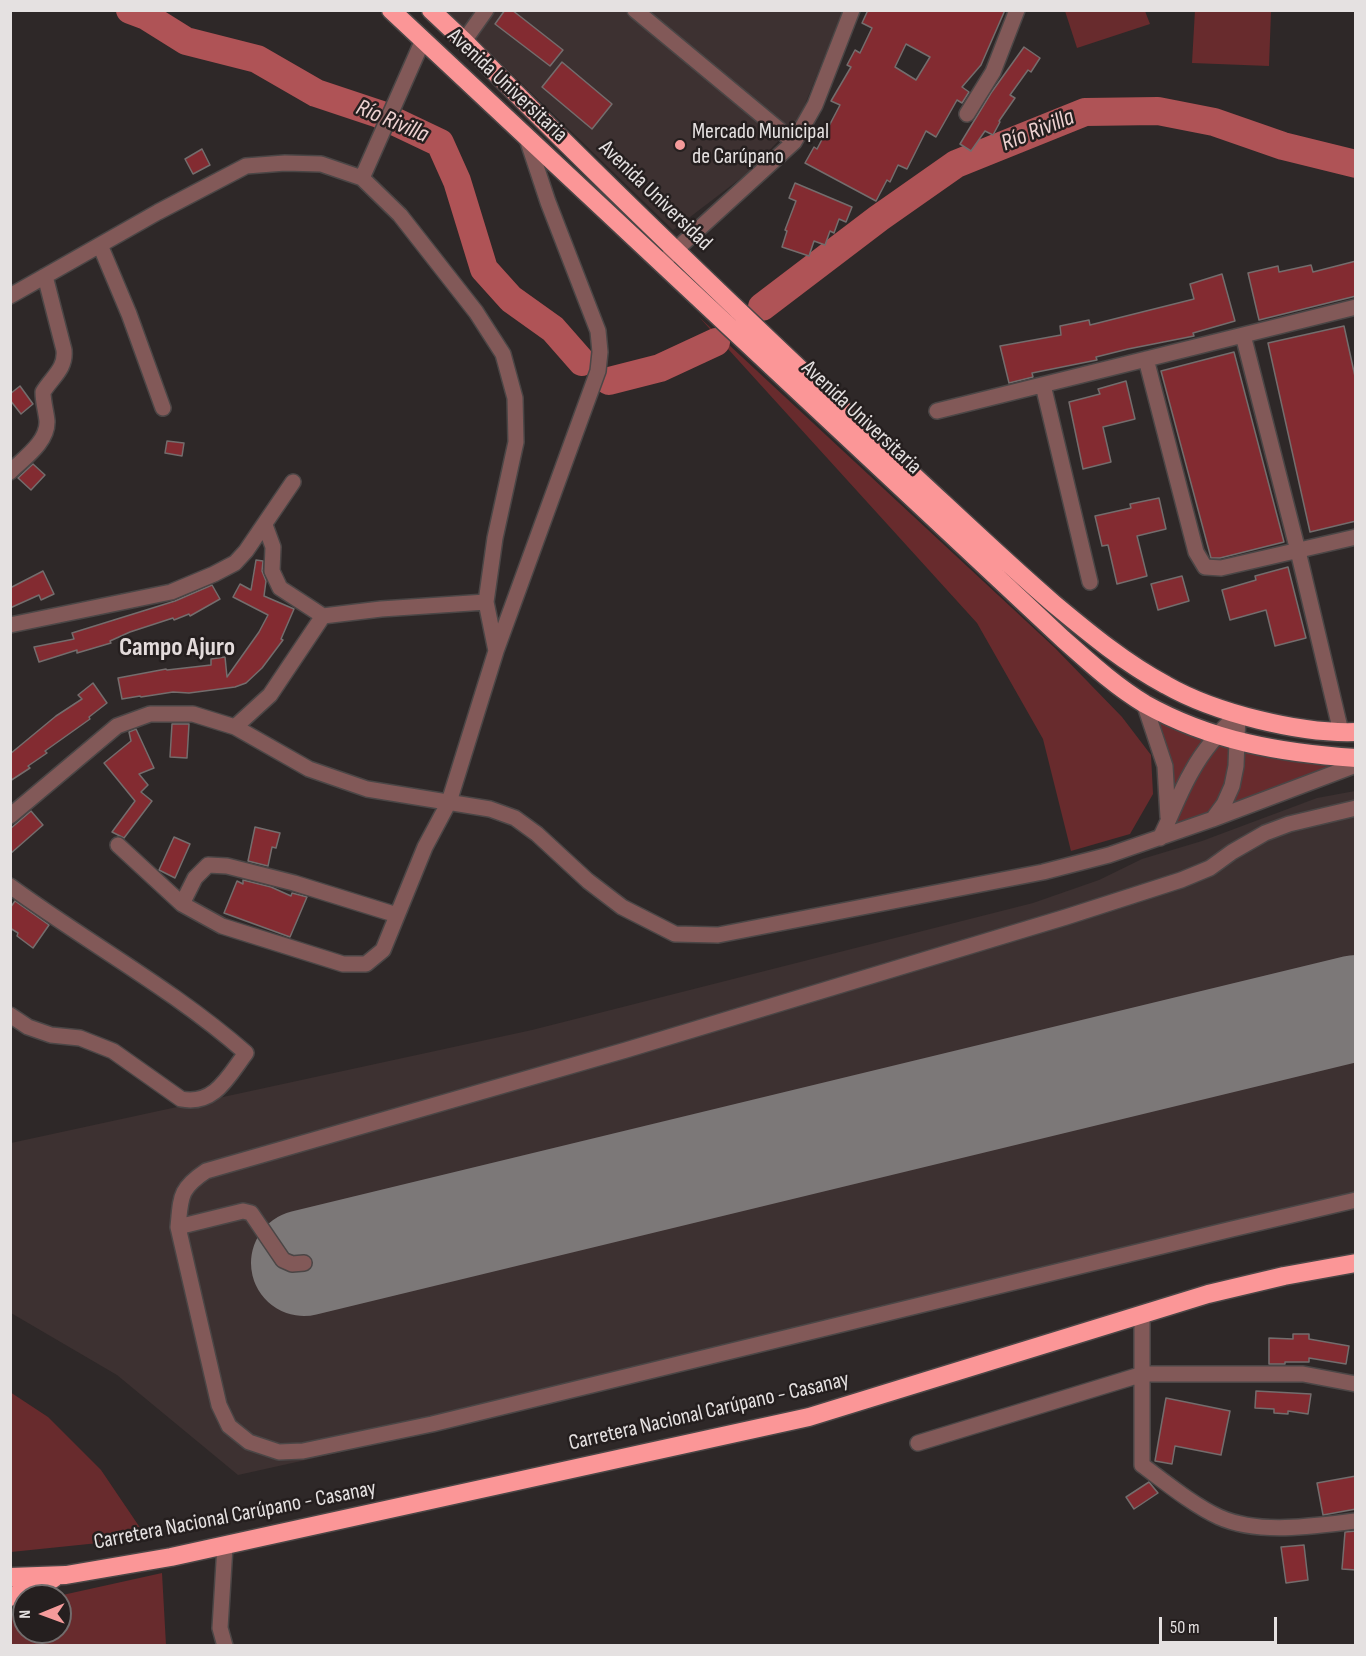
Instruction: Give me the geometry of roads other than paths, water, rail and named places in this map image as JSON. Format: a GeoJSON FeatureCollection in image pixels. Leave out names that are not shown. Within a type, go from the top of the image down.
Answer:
{"type":"FeatureCollection","features":[{"type":"Feature","properties":{"kind":"highway","name":"Avenida Universitaria"},"geometry":{"type":"LineString","coordinates":[[391,10],[527,140],[663,264],[1063,639],[1109,679],[1144,703],[1179,721],[1217,735],[1299,754],[1356,758]]}},
{"type":"Feature","properties":{"kind":"highway","name":"Avenida Universidad"},"geometry":{"type":"LineString","coordinates":[[431,10],[768,340]]}},
{"type":"Feature","properties":{"kind":"highway","name":"Avenida Universitaria"},"geometry":{"type":"LineString","coordinates":[[768,340],[1019,574],[1126,661],[1168,687],[1238,714],[1277,724],[1348,732]]}},
{"type":"Feature","properties":{"kind":"highway","name":"Carretera Nacional Carúpano - Casanay"},"geometry":{"type":"LineString","coordinates":[[10,1577],[66,1575],[225,1546],[808,1417],[1208,1294],[1284,1276],[1356,1263]]}},
{"type":"Feature","properties":{"kind":"highway","name":"Carretera Nacional Carúpano - Casanay"},"geometry":{"type":"LineString","coordinates":[[10,1597],[66,1575]]}},
{"type":"Feature","properties":{"kind":"street"},"geometry":{"type":"LineString","coordinates":[[464,40],[486,10]]}},
{"type":"Feature","properties":{"kind":"street"},"geometry":{"type":"LineString","coordinates":[[635,10],[794,142]]}},
{"type":"Feature","properties":{"kind":"street"},"geometry":{"type":"LineString","coordinates":[[663,264],[675,250],[794,142],[815,105],[852,10]]}},
{"type":"Feature","properties":{"kind":"street"},"geometry":{"type":"LineString","coordinates":[[967,114],[993,72],[1017,10]]}},
{"type":"Feature","properties":{"kind":"street"},"geometry":{"type":"LineString","coordinates":[[362,178],[423,40]]}},
{"type":"Feature","properties":{"kind":"street"},"geometry":{"type":"LineString","coordinates":[[118,845],[182,904],[222,926],[343,964],[366,964],[383,950],[425,847],[449,802],[496,651],[598,372],[600,352],[598,331],[548,202],[527,140]]}},
{"type":"Feature","properties":{"kind":"street"},"geometry":{"type":"LineString","coordinates":[[10,296],[158,212],[246,166],[285,163],[321,164],[362,178],[400,215],[476,312],[503,354],[515,398],[516,442],[495,538],[486,602],[496,651]]}},
{"type":"Feature","properties":{"kind":"street"},"geometry":{"type":"LineString","coordinates":[[100,245],[129,314],[163,408]]}},
{"type":"Feature","properties":{"kind":"street"},"geometry":{"type":"LineString","coordinates":[[10,472],[46,434],[47,420],[43,392],[61,369],[65,359],[45,276]]}},
{"type":"Feature","properties":{"kind":"street"},"geometry":{"type":"LineString","coordinates":[[937,411],[1355,310]]}},
{"type":"Feature","properties":{"kind":"street"},"geometry":{"type":"LineString","coordinates":[[1244,335],[1298,551],[1348,732]]}},
{"type":"Feature","properties":{"kind":"street"},"geometry":{"type":"LineString","coordinates":[[1146,359],[1196,552],[1205,567],[1221,568],[1356,537]]}},
{"type":"Feature","properties":{"kind":"street"},"geometry":{"type":"LineString","coordinates":[[1043,385],[1090,582]]}},
{"type":"Feature","properties":{"kind":"street"},"geometry":{"type":"LineString","coordinates":[[10,625],[171,592],[235,563],[265,525],[293,482]]}},
{"type":"Feature","properties":{"kind":"street"},"geometry":{"type":"LineString","coordinates":[[265,525],[273,547],[272,571],[280,588],[323,616],[381,609],[486,602]]}},
{"type":"Feature","properties":{"kind":"street"},"geometry":{"type":"LineString","coordinates":[[235,727],[270,695],[323,616]]}},
{"type":"Feature","properties":{"kind":"street"},"geometry":{"type":"LineString","coordinates":[[1144,703],[1165,766],[1168,822]]}},
{"type":"Feature","properties":{"kind":"street"},"geometry":{"type":"LineString","coordinates":[[10,816],[117,726],[150,714],[193,714],[235,727],[309,769],[368,789],[490,809],[515,818],[622,907],[675,934],[718,935],[841,913],[1043,872],[1109,855],[1356,765]]}},
{"type":"Feature","properties":{"kind":"street"},"geometry":{"type":"LineString","coordinates":[[1160,838],[1191,772],[1217,735],[1238,714]]}},
{"type":"Feature","properties":{"kind":"street"},"geometry":{"type":"LineString","coordinates":[[1213,819],[1224,804],[1232,786],[1236,766],[1238,714]]}},
{"type":"Feature","properties":{"kind":"street"},"geometry":{"type":"LineString","coordinates":[[1356,808],[1288,824],[1265,833],[1210,868],[1181,880],[1066,917],[615,1053],[206,1171],[190,1182],[181,1199],[178,1227],[219,1406],[229,1426],[249,1442],[279,1452],[303,1451],[432,1424],[1356,1200]]}},
{"type":"Feature","properties":{"kind":"street"},"geometry":{"type":"LineString","coordinates":[[182,904],[195,878],[208,865],[227,866],[294,883],[397,915]]}},
{"type":"Feature","properties":{"kind":"street"},"geometry":{"type":"LineString","coordinates":[[10,886],[137,971],[221,1031],[246,1053],[217,1092],[201,1099],[188,1100],[182,1099],[113,1051],[80,1038],[51,1035],[28,1027],[10,1015]]}},
{"type":"Feature","properties":{"kind":"street"},"geometry":{"type":"LineString","coordinates":[[178,1227],[243,1211],[251,1213],[283,1260],[292,1264],[304,1263]]}},
{"type":"Feature","properties":{"kind":"street"},"geometry":{"type":"LineString","coordinates":[[1142,1314],[1142,1465],[1219,1517],[1258,1527],[1304,1528],[1356,1521]]}},
{"type":"Feature","properties":{"kind":"street"},"geometry":{"type":"LineString","coordinates":[[918,1443],[1143,1374],[1303,1374],[1356,1384]]}},
{"type":"Feature","properties":{"kind":"street"},"geometry":{"type":"LineString","coordinates":[[225,1546],[220,1628],[225,1646]]}},
{"type":"Feature","properties":{"kind":"waterway","name":"Río Rivilla"},"geometry":{"type":"LineString","coordinates":[[130,10],[146,16],[186,41],[257,59],[316,93],[379,114],[440,143],[457,181],[484,269],[511,299],[553,329],[582,362]]}},
{"type":"Feature","properties":{"kind":"waterway","name":"Río Rivilla"},"geometry":{"type":"LineString","coordinates":[[762,307],[879,218],[956,164],[1085,112],[1158,111],[1214,122],[1283,146],[1356,164]]}},
{"type":"Feature","properties":{"kind":"waterway","name":"Río Rivilla"},"geometry":{"type":"LineString","coordinates":[[609,381],[660,368],[716,342]]}},
{"type":"Feature","properties":{"kind":"place","name":"Mercado Municipal de Carúpano"},"geometry":{"type":"Point","coordinates":[680,145]}},
{"type":"Feature","properties":{"kind":"district","name":"Campo Ajuro"},"geometry":{"type":"Point","coordinates":[177,648]}}]}
